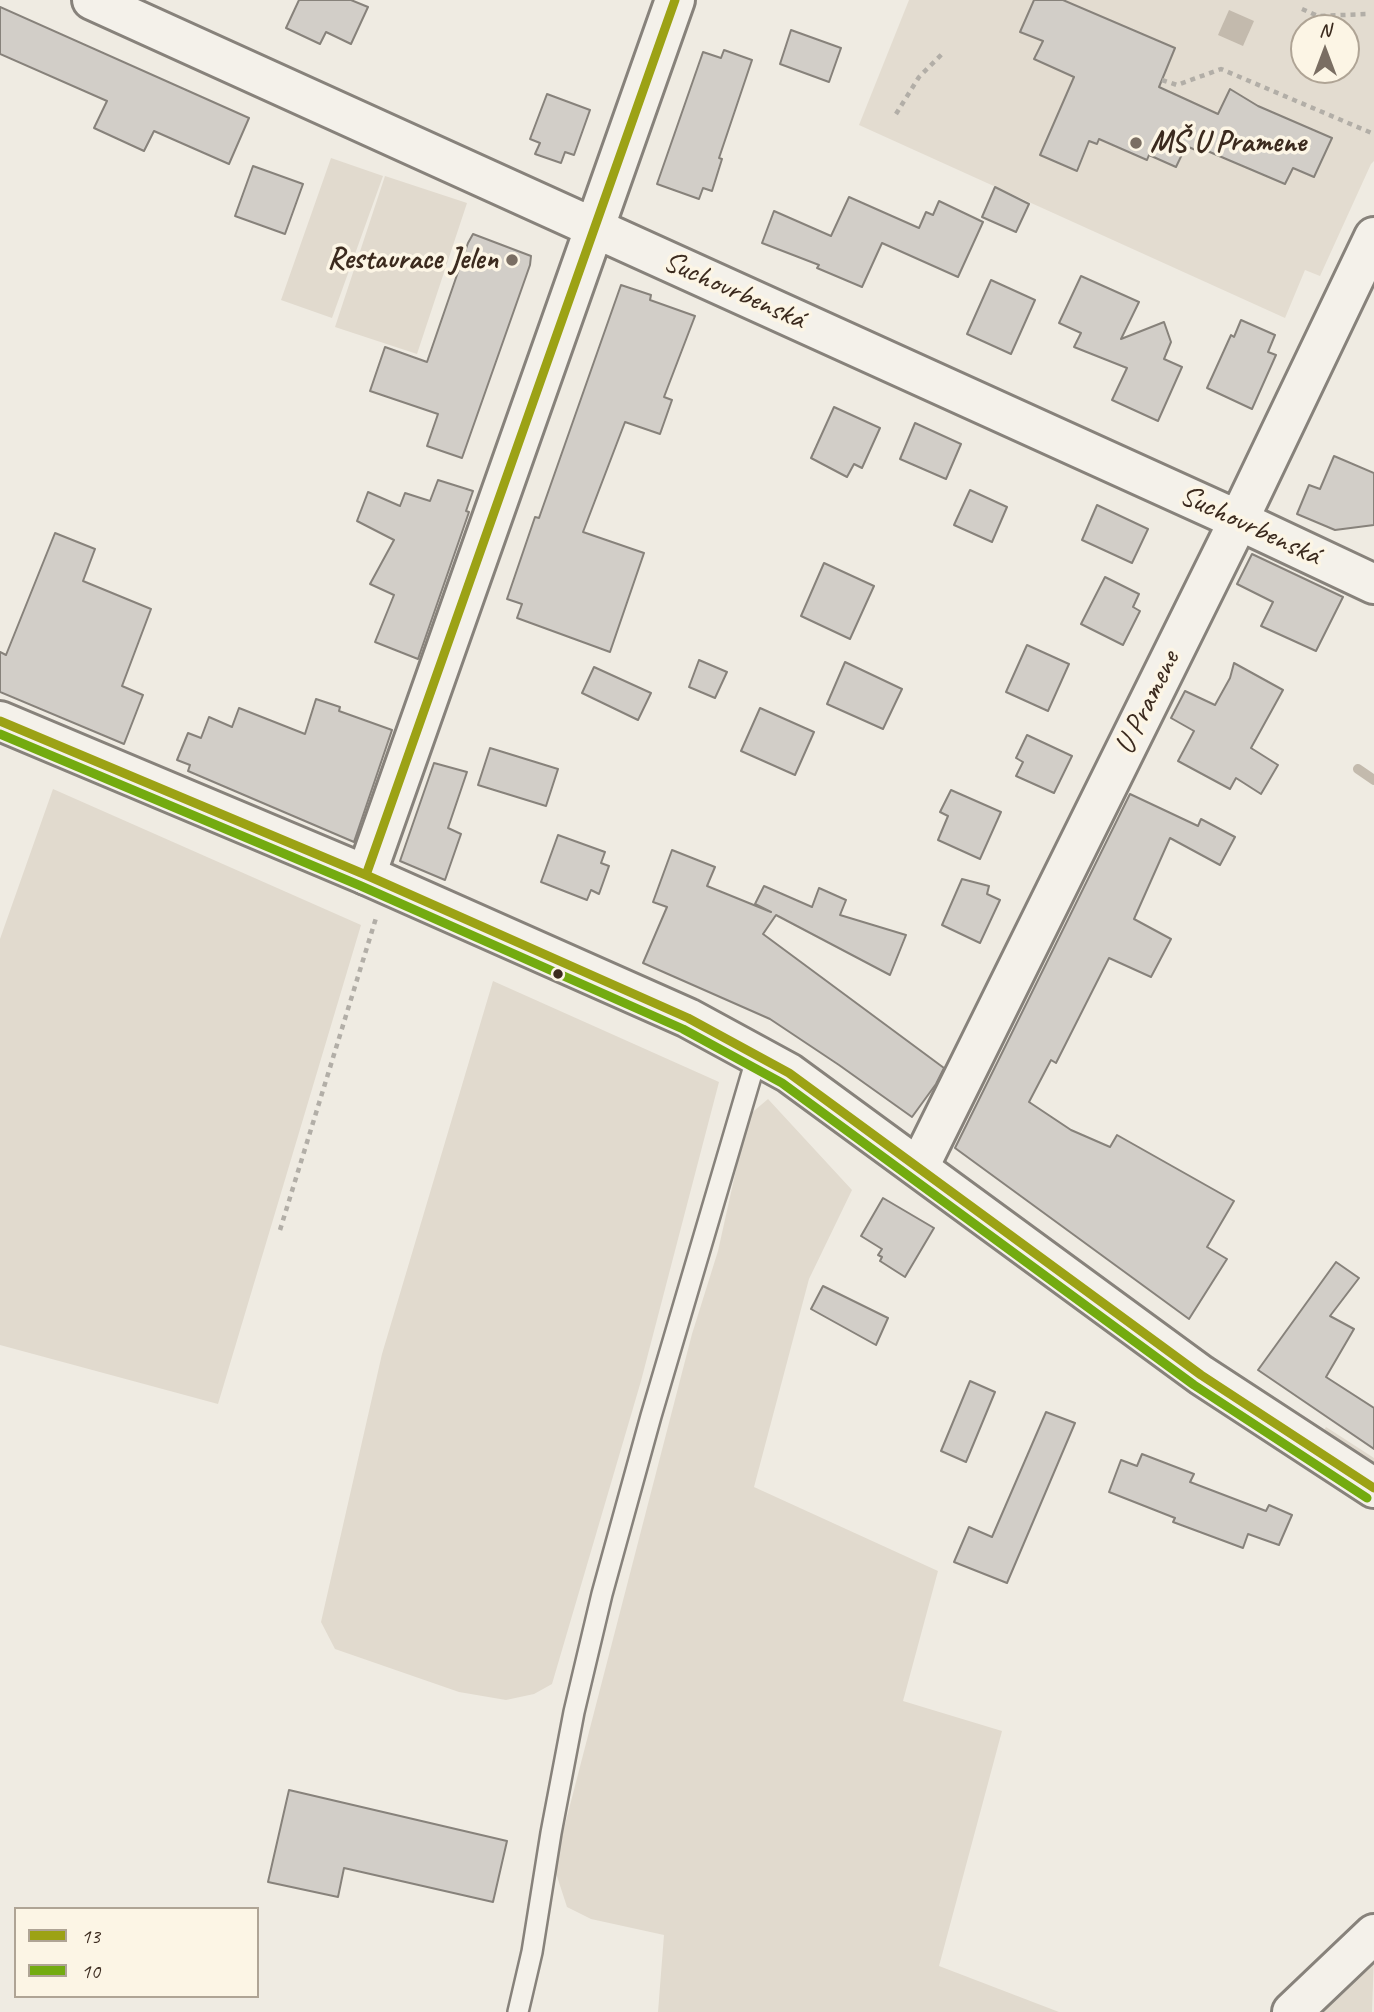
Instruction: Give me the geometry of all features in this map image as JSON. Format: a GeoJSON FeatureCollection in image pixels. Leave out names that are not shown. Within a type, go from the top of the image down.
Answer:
{"type":"FeatureCollection","features":[{"type":"Feature","properties":{"kind":"main road","name":"Suchovrbenská"},"geometry":{"type":"LineString","coordinates":[[92,0],[132,9],[596,229],[1374,584]]}},
{"type":"Feature","properties":{"kind":"main road"},"geometry":{"type":"LineString","coordinates":[[376,880],[675,0]]}},
{"type":"Feature","properties":{"kind":"main road","name":"U Pramene"},"geometry":{"type":"LineString","coordinates":[[919,1167],[1238,520],[1374,237]]}},
{"type":"Feature","properties":{"kind":"main road"},"geometry":{"type":"LineString","coordinates":[[0,721],[376,880],[688,1018],[757,1055],[789,1073],[1201,1375],[1374,1488]]}},
{"type":"Feature","properties":{"kind":"main road"},"geometry":{"type":"LineString","coordinates":[[1292,2012],[1374,1934]]}},
{"type":"Feature","properties":{"kind":"lane"},"geometry":{"type":"LineString","coordinates":[[518,2012],[532,1952],[574,1712],[603,1594],[651,1416],[757,1055]]}},
{"type":"Feature","properties":{"kind":"path"},"geometry":{"type":"LineString","coordinates":[[1302,9],[1318,16],[1367,14]]}},
{"type":"Feature","properties":{"kind":"path"},"geometry":{"type":"LineString","coordinates":[[896,114],[919,77],[944,52]]}},
{"type":"Feature","properties":{"kind":"path"},"geometry":{"type":"LineString","coordinates":[[1162,80],[1177,85],[1221,69],[1374,134]]}},
{"type":"Feature","properties":{"kind":"path"},"geometry":{"type":"LineString","coordinates":[[280,1230],[376,880]]}},
{"type":"Feature","properties":{"kind":"shaded area","name":"MŠ U Pramene"},"geometry":{"type":"Polygon","coordinates":[[[909,0],[1374,0],[1374,161],[1320,276],[1305,270],[1285,318],[859,125],[909,0]]]}},
{"type":"Feature","properties":{"kind":"shaded area"},"geometry":{"type":"Polygon","coordinates":[[[1229,10],[1254,21],[1243,46],[1218,35],[1229,10]]]}},
{"type":"Feature","properties":{"kind":"shaded area"},"geometry":{"type":"Polygon","coordinates":[[[331,158],[383,176],[332,318],[281,300],[331,158]]]}},
{"type":"Feature","properties":{"kind":"shaded area"},"geometry":{"type":"Polygon","coordinates":[[[385,176],[467,203],[417,354],[335,327],[385,176]]]}},
{"type":"Feature","properties":{"kind":"shaded area"},"geometry":{"type":"Polygon","coordinates":[[[53,789],[361,925],[218,1404],[0,1345],[0,939],[53,789]]]}},
{"type":"Feature","properties":{"kind":"shaded area"},"geometry":{"type":"Polygon","coordinates":[[[493,981],[719,1082],[641,1381],[552,1684],[534,1694],[506,1700],[459,1692],[335,1649],[321,1622],[382,1354],[493,981]]]}},
{"type":"Feature","properties":{"kind":"shaded area"},"geometry":{"type":"Polygon","coordinates":[[[768,1099],[852,1190],[809,1279],[754,1487],[938,1571],[903,1701],[1002,1731],[939,1966],[1059,2012],[658,2012],[664,1935],[591,1919],[567,1907],[554,1867],[692,1334],[718,1251],[748,1116],[768,1099]]]}},
{"type":"Feature","properties":{"kind":"shaded area"},"geometry":{"type":"Polygon","coordinates":[[[1326,1427],[1374,1458],[1374,1466],[1322,1434],[1326,1427]]]}},
{"type":"Feature","properties":{"kind":"shaded area"},"geometry":{"type":"Polygon","coordinates":[[[1374,1954],[1372,2012],[1313,2012],[1374,1954]]]}},
{"type":"Feature","properties":{"kind":"building"},"geometry":{"type":"Polygon","coordinates":[[[299,0],[351,0],[368,7],[351,44],[326,32],[320,44],[286,28],[299,0]]]}},
{"type":"Feature","properties":{"kind":"building"},"geometry":{"type":"Polygon","coordinates":[[[1034,0],[1063,0],[1175,48],[1159,87],[1218,114],[1230,89],[1258,106],[1332,138],[1314,177],[1293,168],[1285,184],[1205,150],[1203,153],[1186,146],[1176,167],[1149,155],[1147,160],[1099,139],[1097,144],[1089,141],[1077,171],[1040,155],[1074,77],[1034,59],[1043,41],[1020,32],[1034,0]]]}},
{"type":"Feature","properties":{"kind":"building"},"geometry":{"type":"Polygon","coordinates":[[[0,7],[249,118],[229,164],[154,131],[144,151],[94,128],[107,101],[0,54],[0,7]]]}},
{"type":"Feature","properties":{"kind":"building"},"geometry":{"type":"Polygon","coordinates":[[[791,30],[841,48],[829,82],[780,64],[791,30]]]}},
{"type":"Feature","properties":{"kind":"building"},"geometry":{"type":"Polygon","coordinates":[[[724,50],[752,60],[719,158],[722,159],[712,191],[703,188],[699,199],[657,184],[703,52],[721,58],[724,50]]]}},
{"type":"Feature","properties":{"kind":"building"},"geometry":{"type":"Polygon","coordinates":[[[547,94],[590,110],[574,155],[565,152],[561,163],[535,154],[540,143],[530,139],[547,94]]]}},
{"type":"Feature","properties":{"kind":"building"},"geometry":{"type":"Polygon","coordinates":[[[253,166],[303,184],[285,234],[235,216],[253,166]]]}},
{"type":"Feature","properties":{"kind":"building"},"geometry":{"type":"Polygon","coordinates":[[[995,187],[1029,204],[1016,232],[982,217],[995,187]]]}},
{"type":"Feature","properties":{"kind":"building"},"geometry":{"type":"Polygon","coordinates":[[[849,197],[919,228],[926,212],[933,215],[939,201],[983,222],[958,277],[882,243],[862,287],[817,268],[819,265],[762,243],[774,211],[831,236],[849,197]]]}},
{"type":"Feature","properties":{"kind":"building"},"geometry":{"type":"Polygon","coordinates":[[[473,234],[531,256],[462,458],[427,446],[438,414],[370,391],[385,347],[427,362],[473,234]]]}},
{"type":"Feature","properties":{"kind":"building"},"geometry":{"type":"Polygon","coordinates":[[[1081,276],[1139,302],[1121,339],[1164,322],[1171,342],[1164,359],[1182,367],[1158,421],[1112,400],[1127,368],[1074,347],[1081,333],[1059,323],[1081,276]]]}},
{"type":"Feature","properties":{"kind":"building"},"geometry":{"type":"Polygon","coordinates":[[[991,280],[1035,300],[1011,354],[967,334],[991,280]]]}},
{"type":"Feature","properties":{"kind":"building"},"geometry":{"type":"Polygon","coordinates":[[[621,285],[651,295],[650,300],[695,316],[664,397],[672,400],[660,434],[625,422],[583,532],[644,553],[610,652],[517,618],[522,604],[507,599],[535,517],[539,518],[621,285]]]}},
{"type":"Feature","properties":{"kind":"building"},"geometry":{"type":"Polygon","coordinates":[[[1241,320],[1275,335],[1268,352],[1276,355],[1252,409],[1207,388],[1231,335],[1234,337],[1241,320]]]}},
{"type":"Feature","properties":{"kind":"building"},"geometry":{"type":"Polygon","coordinates":[[[834,407],[880,428],[862,468],[854,464],[847,477],[811,458],[834,407]]]}},
{"type":"Feature","properties":{"kind":"building"},"geometry":{"type":"Polygon","coordinates":[[[915,423],[961,444],[946,479],[900,459],[915,423]]]}},
{"type":"Feature","properties":{"kind":"building"},"geometry":{"type":"Polygon","coordinates":[[[1334,456],[1374,473],[1374,525],[1335,530],[1297,514],[1309,485],[1320,489],[1334,456]]]}},
{"type":"Feature","properties":{"kind":"building"},"geometry":{"type":"Polygon","coordinates":[[[438,480],[473,491],[466,511],[469,512],[418,659],[375,642],[394,595],[370,584],[394,540],[357,521],[368,492],[400,506],[405,493],[430,501],[438,480]]]}},
{"type":"Feature","properties":{"kind":"building"},"geometry":{"type":"Polygon","coordinates":[[[970,490],[1007,507],[992,542],[954,525],[970,490]]]}},
{"type":"Feature","properties":{"kind":"building"},"geometry":{"type":"Polygon","coordinates":[[[1097,505],[1148,529],[1132,563],[1082,540],[1097,505]]]}},
{"type":"Feature","properties":{"kind":"building"},"geometry":{"type":"Polygon","coordinates":[[[55,533],[95,549],[83,581],[151,609],[122,686],[143,695],[124,744],[0,692],[0,652],[6,655],[55,533]]]}},
{"type":"Feature","properties":{"kind":"building"},"geometry":{"type":"Polygon","coordinates":[[[1252,554],[1343,597],[1316,651],[1261,626],[1273,602],[1237,584],[1252,554]]]}},
{"type":"Feature","properties":{"kind":"building"},"geometry":{"type":"Polygon","coordinates":[[[824,563],[874,586],[850,639],[801,616],[824,563]]]}},
{"type":"Feature","properties":{"kind":"building"},"geometry":{"type":"Polygon","coordinates":[[[1105,577],[1139,594],[1133,607],[1140,611],[1123,645],[1081,624],[1105,577]]]}},
{"type":"Feature","properties":{"kind":"building"},"geometry":{"type":"Polygon","coordinates":[[[1027,645],[1069,664],[1048,711],[1006,692],[1027,645]]]}},
{"type":"Feature","properties":{"kind":"building"},"geometry":{"type":"Polygon","coordinates":[[[699,660],[727,672],[715,698],[689,687],[699,660]]]}},
{"type":"Feature","properties":{"kind":"building"},"geometry":{"type":"Polygon","coordinates":[[[845,662],[902,689],[883,729],[827,704],[845,662]]]}},
{"type":"Feature","properties":{"kind":"building"},"geometry":{"type":"Polygon","coordinates":[[[1234,663],[1283,690],[1251,748],[1278,765],[1261,794],[1236,778],[1230,789],[1178,761],[1194,731],[1171,718],[1185,691],[1215,705],[1230,678],[1234,663]]]}},
{"type":"Feature","properties":{"kind":"building"},"geometry":{"type":"Polygon","coordinates":[[[594,667],[651,693],[638,720],[582,693],[594,667]]]}},
{"type":"Feature","properties":{"kind":"building"},"geometry":{"type":"Polygon","coordinates":[[[316,699],[340,707],[339,711],[392,730],[354,842],[188,771],[190,765],[177,760],[188,733],[201,738],[209,717],[232,727],[239,708],[305,734],[316,699]]]}},
{"type":"Feature","properties":{"kind":"building"},"geometry":{"type":"Polygon","coordinates":[[[760,708],[814,732],[795,775],[741,751],[760,708]]]}},
{"type":"Feature","properties":{"kind":"building"},"geometry":{"type":"Polygon","coordinates":[[[1027,735],[1072,756],[1054,793],[1016,776],[1023,762],[1016,758],[1027,735]]]}},
{"type":"Feature","properties":{"kind":"building"},"geometry":{"type":"Polygon","coordinates":[[[490,748],[558,769],[546,806],[478,785],[490,748]]]}},
{"type":"Feature","properties":{"kind":"building"},"geometry":{"type":"Polygon","coordinates":[[[434,763],[467,772],[448,828],[461,834],[445,880],[400,861],[434,763]]]}},
{"type":"Feature","properties":{"kind":"building"},"geometry":{"type":"Polygon","coordinates":[[[951,790],[1001,812],[980,859],[938,840],[948,816],[940,812],[951,790]]]}},
{"type":"Feature","properties":{"kind":"building"},"geometry":{"type":"Polygon","coordinates":[[[1130,794],[1198,826],[1201,819],[1235,837],[1220,865],[1170,838],[1134,919],[1171,939],[1151,977],[1109,958],[1056,1063],[1051,1060],[1029,1102],[1071,1130],[1110,1147],[1117,1135],[1234,1201],[1207,1247],[1227,1259],[1189,1319],[955,1148],[1130,794]]]}},
{"type":"Feature","properties":{"kind":"building"},"geometry":{"type":"Polygon","coordinates":[[[558,835],[605,852],[601,863],[609,866],[599,894],[591,890],[587,900],[541,882],[558,835]]]}},
{"type":"Feature","properties":{"kind":"building"},"geometry":{"type":"Polygon","coordinates":[[[672,850],[715,867],[707,886],[771,912],[755,904],[764,886],[812,907],[819,888],[846,900],[840,915],[906,935],[890,975],[776,915],[763,934],[944,1068],[912,1117],[770,1019],[643,963],[667,907],[653,902],[672,850]]]}},
{"type":"Feature","properties":{"kind":"building"},"geometry":{"type":"Polygon","coordinates":[[[962,879],[989,886],[987,894],[1000,900],[980,943],[942,925],[962,879]]]}},
{"type":"Feature","properties":{"kind":"building"},"geometry":{"type":"Polygon","coordinates":[[[883,1198],[934,1228],[905,1277],[880,1261],[882,1257],[878,1255],[882,1249],[861,1236],[883,1198]]]}},
{"type":"Feature","properties":{"kind":"building"},"geometry":{"type":"Polygon","coordinates":[[[1336,1262],[1359,1278],[1330,1316],[1354,1329],[1326,1377],[1374,1408],[1374,1449],[1258,1370],[1336,1262]]]}},
{"type":"Feature","properties":{"kind":"building"},"geometry":{"type":"Polygon","coordinates":[[[823,1286],[888,1318],[876,1345],[811,1309],[823,1286]]]}},
{"type":"Feature","properties":{"kind":"building"},"geometry":{"type":"Polygon","coordinates":[[[970,1381],[995,1392],[966,1462],[941,1451],[970,1381]]]}},
{"type":"Feature","properties":{"kind":"building"},"geometry":{"type":"Polygon","coordinates":[[[1046,1412],[1075,1423],[1007,1583],[954,1562],[969,1527],[992,1537],[1046,1412]]]}},
{"type":"Feature","properties":{"kind":"building"},"geometry":{"type":"Polygon","coordinates":[[[1142,1454],[1194,1474],[1190,1482],[1266,1511],[1269,1505],[1292,1515],[1279,1545],[1248,1534],[1243,1548],[1173,1522],[1175,1518],[1109,1492],[1121,1460],[1137,1466],[1142,1454]]]}},
{"type":"Feature","properties":{"kind":"building"},"geometry":{"type":"Polygon","coordinates":[[[289,1790],[507,1841],[493,1902],[344,1868],[338,1897],[268,1882],[289,1790]]]}},
{"type":"Feature","properties":{"kind":"waterway"},"geometry":{"type":"LineString","coordinates":[[1358,769],[1374,780]]}},
{"type":"Feature","properties":{"kind":"transit line","name":"13"},"geometry":{"type":"LineString","coordinates":[[366,875],[675,0]]}},
{"type":"Feature","properties":{"kind":"transit line","name":"13"},"geometry":{"type":"LineString","coordinates":[[0,721],[366,875],[688,1018],[789,1073],[1201,1375],[1374,1488]]}},
{"type":"Feature","properties":{"kind":"transit line","name":"10"},"geometry":{"type":"LineString","coordinates":[[0,734],[361,886],[683,1029],[782,1083],[1194,1385],[1367,1498]]}},
{"type":"Feature","properties":{"kind":"place","name":"MŠ U Pramene"},"geometry":{"type":"Point","coordinates":[1136,143]}},
{"type":"Feature","properties":{"kind":"place","name":"Restaurace Jelen"},"geometry":{"type":"Point","coordinates":[512,260]}}]}
